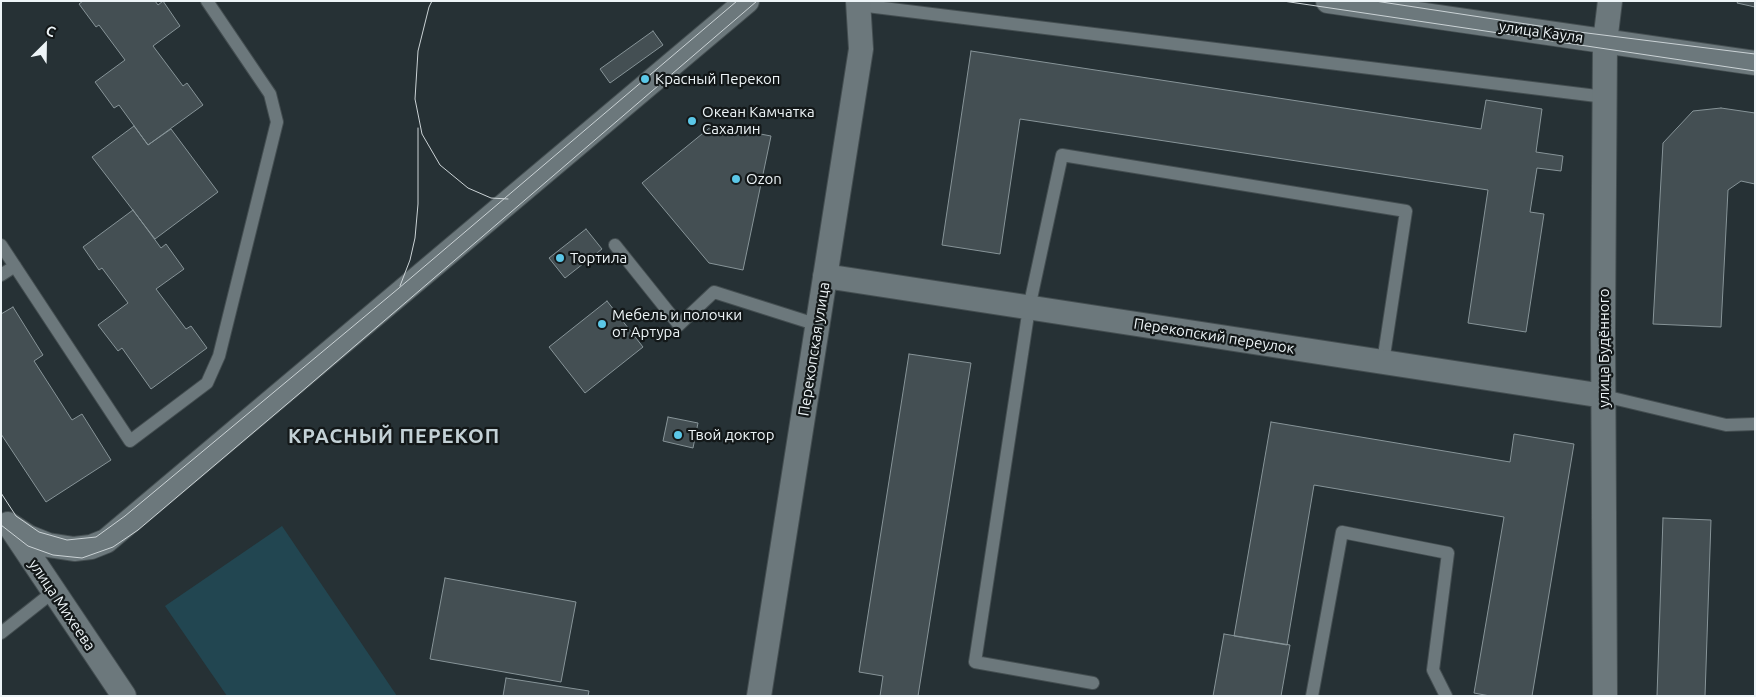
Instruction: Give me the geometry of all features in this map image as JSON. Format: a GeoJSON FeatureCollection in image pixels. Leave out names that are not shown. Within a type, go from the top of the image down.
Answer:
{"type":"FeatureCollection","features":[{"type":"Feature","properties":{"kind":"street"},"geometry":{"type":"LineString","coordinates":[[5,519],[28,537],[48,545],[74,549],[90,547],[106,541],[747,1]]}},
{"type":"Feature","properties":{"kind":"street","name":"улица Кауля"},"geometry":{"type":"LineString","coordinates":[[1328,1],[1755,63]]}},
{"type":"Feature","properties":{"kind":"street","name":"улица Будённого"},"geometry":{"type":"LineString","coordinates":[[1605,696],[1605,42],[1610,1]]}},
{"type":"Feature","properties":{"kind":"street","name":"Перекопская улица"},"geometry":{"type":"LineString","coordinates":[[759,696],[861,49],[858,3]]}},
{"type":"Feature","properties":{"kind":"street","name":"Перекопский переулок"},"geometry":{"type":"LineString","coordinates":[[825,276],[1604,396]]}},
{"type":"Feature","properties":{"kind":"street","name":"улица Михеева"},"geometry":{"type":"LineString","coordinates":[[5,519],[124,696]]}},
{"type":"Feature","properties":{"kind":"lane"},"geometry":{"type":"LineString","coordinates":[[1,245],[130,441],[207,383],[219,356],[277,122],[270,94],[207,1]]}},
{"type":"Feature","properties":{"kind":"lane"},"geometry":{"type":"LineString","coordinates":[[858,3],[1605,98]]}},
{"type":"Feature","properties":{"kind":"lane"},"geometry":{"type":"LineString","coordinates":[[1093,683],[975,662],[1029,308],[1062,156],[1406,211],[1383,362]]}},
{"type":"Feature","properties":{"kind":"lane"},"geometry":{"type":"LineString","coordinates":[[615,245],[679,325],[714,292],[818,324]]}},
{"type":"Feature","properties":{"kind":"lane"},"geometry":{"type":"LineString","coordinates":[[1,275],[15,266]]}},
{"type":"Feature","properties":{"kind":"lane"},"geometry":{"type":"LineString","coordinates":[[1604,396],[1726,425],[1755,424]]}},
{"type":"Feature","properties":{"kind":"lane"},"geometry":{"type":"LineString","coordinates":[[1312,696],[1342,532],[1448,553],[1433,670],[1446,696]]}},
{"type":"Feature","properties":{"kind":"lane"},"geometry":{"type":"LineString","coordinates":[[1,633],[53,592]]}},
{"type":"Feature","properties":{"kind":"shaded area"},"geometry":{"type":"Polygon","coordinates":[[[282,526],[397,696],[227,696],[165,606],[282,526]]]}},
{"type":"Feature","properties":{"kind":"building"},"geometry":{"type":"Polygon","coordinates":[[[83,1],[155,1],[158,5],[163,1],[180,26],[153,46],[183,86],[187,83],[203,105],[148,145],[119,105],[114,108],[95,82],[125,60],[99,25],[96,27],[79,4],[83,1]]]}},
{"type":"Feature","properties":{"kind":"building"},"geometry":{"type":"Polygon","coordinates":[[[1738,1],[1755,1],[1755,7],[1737,3],[1738,1]]]}},
{"type":"Feature","properties":{"kind":"building"},"geometry":{"type":"Polygon","coordinates":[[[653,31],[663,45],[610,83],[600,69],[653,31]]]}},
{"type":"Feature","properties":{"kind":"building"},"geometry":{"type":"Polygon","coordinates":[[[971,51],[1481,129],[1486,100],[1542,109],[1536,152],[1563,156],[1561,171],[1537,168],[1530,212],[1544,214],[1526,332],[1468,323],[1488,190],[1020,119],[1000,254],[942,245],[971,51]]]}},
{"type":"Feature","properties":{"kind":"building"},"geometry":{"type":"Polygon","coordinates":[[[1721,108],[1755,113],[1755,184],[1741,181],[1728,190],[1721,327],[1653,324],[1663,143],[1693,111],[1721,108]]]}},
{"type":"Feature","properties":{"kind":"building"},"geometry":{"type":"Polygon","coordinates":[[[713,125],[771,136],[743,270],[709,263],[642,183],[713,125]]]}},
{"type":"Feature","properties":{"kind":"building"},"geometry":{"type":"Polygon","coordinates":[[[134,126],[148,145],[171,129],[218,192],[155,239],[92,157],[134,126]]]}},
{"type":"Feature","properties":{"kind":"building"},"geometry":{"type":"Polygon","coordinates":[[[133,210],[161,248],[166,244],[184,269],[156,289],[186,329],[191,326],[207,348],[151,389],[122,348],[118,351],[98,325],[128,303],[102,268],[99,270],[83,247],[133,210]]]}},
{"type":"Feature","properties":{"kind":"building"},"geometry":{"type":"Polygon","coordinates":[[[586,229],[602,249],[565,278],[549,258],[586,229]]]}},
{"type":"Feature","properties":{"kind":"building","name":"Мебель и полочки от Артура"},"geometry":{"type":"Polygon","coordinates":[[[607,301],[643,347],[585,393],[549,347],[607,301]]]}},
{"type":"Feature","properties":{"kind":"building"},"geometry":{"type":"Polygon","coordinates":[[[13,307],[43,355],[34,361],[72,420],[82,414],[111,460],[46,502],[1,434],[1,314],[13,307]]]}},
{"type":"Feature","properties":{"kind":"building"},"geometry":{"type":"Polygon","coordinates":[[[909,354],[971,363],[918,696],[880,696],[883,676],[859,672],[909,354]]]}},
{"type":"Feature","properties":{"kind":"building"},"geometry":{"type":"Polygon","coordinates":[[[668,417],[698,423],[693,448],[663,441],[668,417]]]}},
{"type":"Feature","properties":{"kind":"building"},"geometry":{"type":"Polygon","coordinates":[[[1271,422],[1510,462],[1514,434],[1574,444],[1532,696],[1490,696],[1474,693],[1504,517],[1314,485],[1287,645],[1234,636],[1271,422]]]}},
{"type":"Feature","properties":{"kind":"building"},"geometry":{"type":"Polygon","coordinates":[[[1663,518],[1711,520],[1705,696],[1657,696],[1663,518]]]}},
{"type":"Feature","properties":{"kind":"building"},"geometry":{"type":"Polygon","coordinates":[[[445,578],[576,602],[561,682],[430,659],[445,578]]]}},
{"type":"Feature","properties":{"kind":"building"},"geometry":{"type":"Polygon","coordinates":[[[1224,634],[1290,645],[1281,696],[1213,696],[1224,634]]]}},
{"type":"Feature","properties":{"kind":"building"},"geometry":{"type":"Polygon","coordinates":[[[506,678],[589,691],[588,696],[503,696],[506,678]]]}},
{"type":"Feature","properties":{"kind":"tram line"},"geometry":{"type":"LineString","coordinates":[[432,1],[418,51],[415,99],[422,134],[440,165],[468,188],[491,198],[508,199]]}},
{"type":"Feature","properties":{"kind":"tram line"},"geometry":{"type":"LineString","coordinates":[[1,493],[16,516],[39,532],[67,540],[96,537],[125,516],[399,288],[737,1]]}},
{"type":"Feature","properties":{"kind":"tram line"},"geometry":{"type":"LineString","coordinates":[[1,525],[28,546],[53,555],[82,558],[113,547],[138,530],[757,1]]}},
{"type":"Feature","properties":{"kind":"tram line"},"geometry":{"type":"LineString","coordinates":[[1283,1],[1755,71]]}},
{"type":"Feature","properties":{"kind":"tram line"},"geometry":{"type":"LineString","coordinates":[[1375,1],[1579,32],[1755,54]]}},
{"type":"Feature","properties":{"kind":"tram line"},"geometry":{"type":"LineString","coordinates":[[400,286],[410,260],[415,238],[418,204],[418,128]]}},
{"type":"Feature","properties":{"kind":"place","name":"Красный Перекоп"},"geometry":{"type":"Point","coordinates":[645,79]}},
{"type":"Feature","properties":{"kind":"place","name":"Океан Камчатка Сахалин"},"geometry":{"type":"Point","coordinates":[692,121]}},
{"type":"Feature","properties":{"kind":"place","name":"Ozon"},"geometry":{"type":"Point","coordinates":[736,179]}},
{"type":"Feature","properties":{"kind":"place","name":"Тортила"},"geometry":{"type":"Point","coordinates":[560,258]}},
{"type":"Feature","properties":{"kind":"place","name":"Мебель и полочки от Артура"},"geometry":{"type":"Point","coordinates":[602,324]}},
{"type":"Feature","properties":{"kind":"place","name":"Твой доктор"},"geometry":{"type":"Point","coordinates":[678,435]}},
{"type":"Feature","properties":{"kind":"district","name":"КРАСНЫЙ ПЕРЕКОП"},"geometry":{"type":"Point","coordinates":[394,436]}}]}
